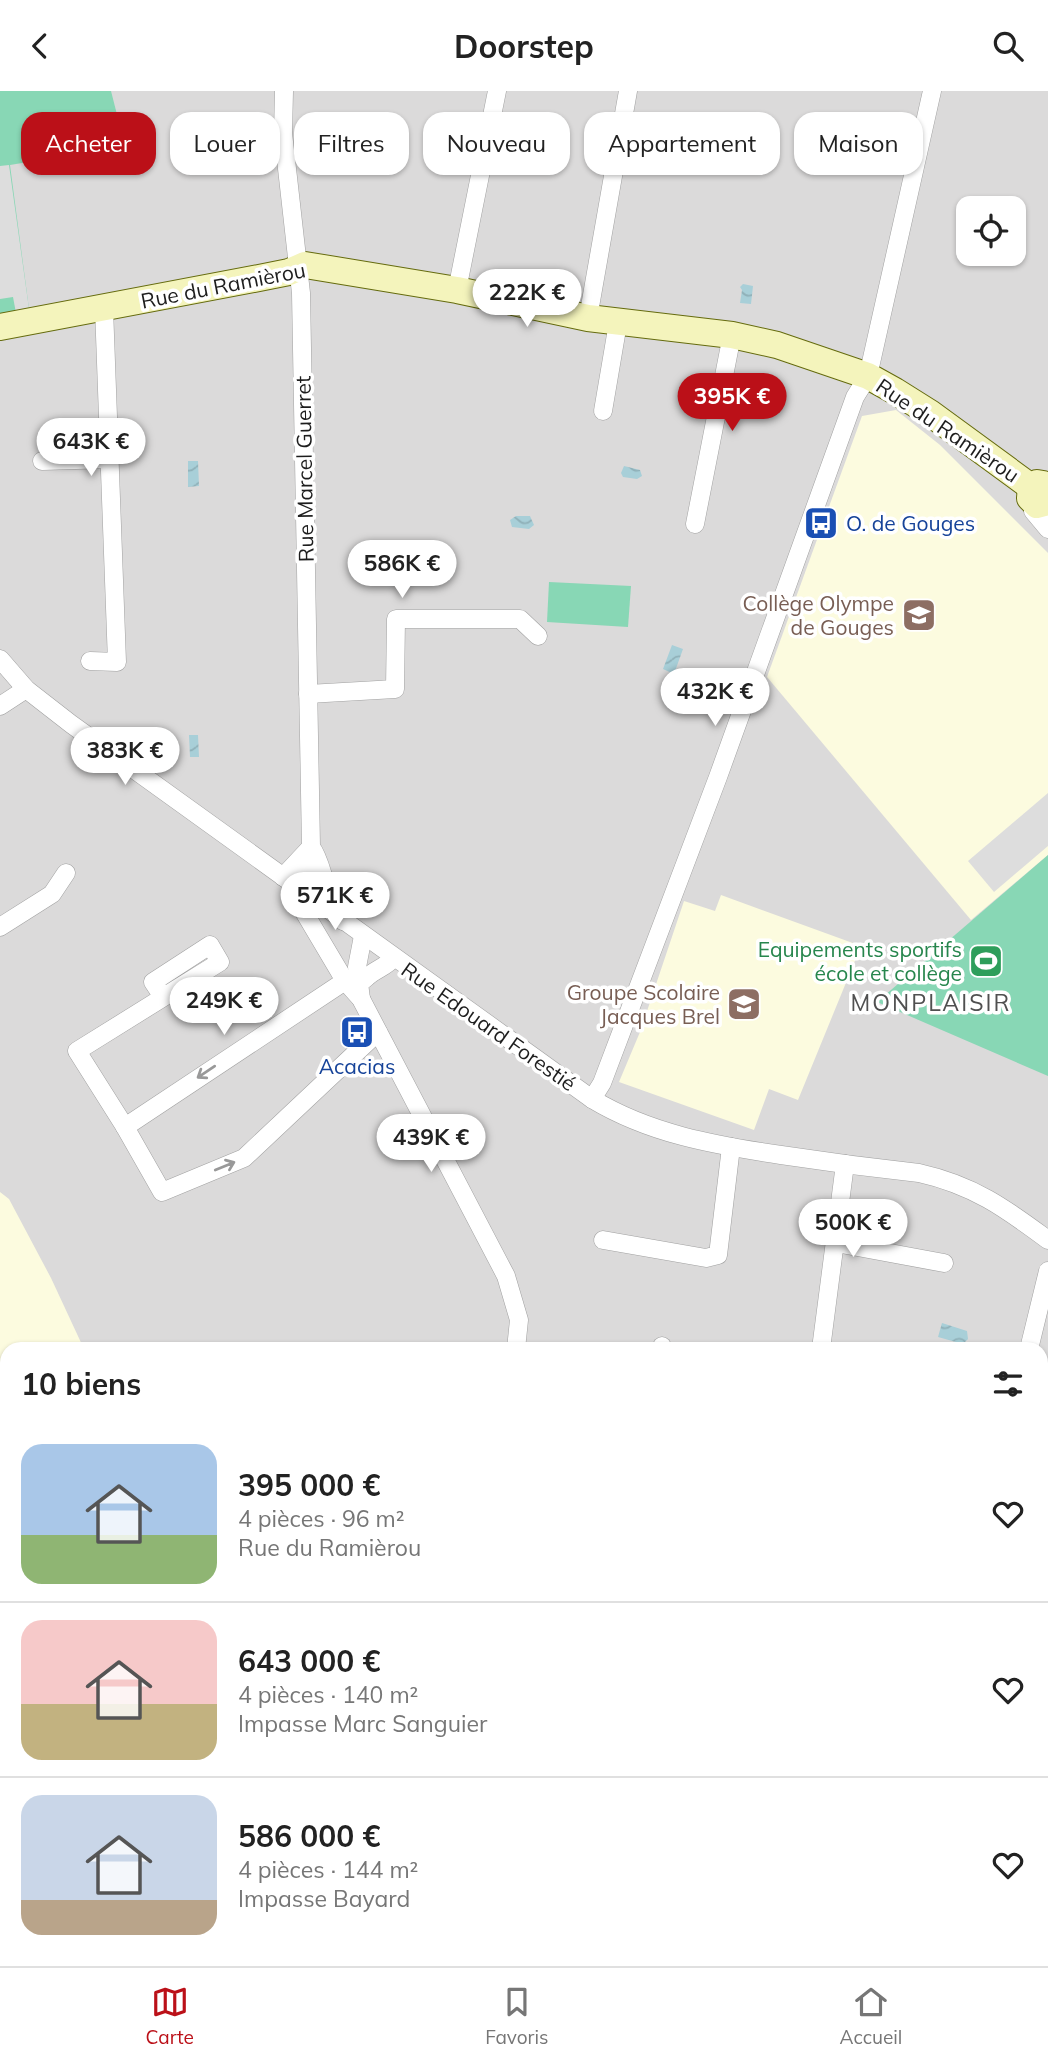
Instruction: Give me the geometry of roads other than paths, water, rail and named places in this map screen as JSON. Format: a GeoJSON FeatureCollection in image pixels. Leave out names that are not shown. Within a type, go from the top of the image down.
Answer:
{"type":"FeatureCollection","features":[{"type":"Feature","properties":{"kind":"street","name":"Rue Marcel Guerret"},"geometry":{"type":"LineString","coordinates":[[284,91],[283,133],[301,293],[308,694],[314,854],[327,887],[341,911],[342,921]]}},
{"type":"Feature","properties":{"kind":"street"},"geometry":{"type":"LineString","coordinates":[[457,290],[497,91]]}},
{"type":"Feature","properties":{"kind":"street"},"geometry":{"type":"LineString","coordinates":[[588,318],[628,91]]}},
{"type":"Feature","properties":{"kind":"street"},"geometry":{"type":"LineString","coordinates":[[592,1099],[602,1083],[647,968],[855,397],[868,376],[932,91]]}},
{"type":"Feature","properties":{"kind":"street","name":"Rue du Ramièrou"},"geometry":{"type":"LineString","coordinates":[[0,327],[259,278],[305,265],[457,290],[588,318],[732,334],[777,345],[868,376],[930,413],[1044,494]]}},
{"type":"Feature","properties":{"kind":"street"},"geometry":{"type":"LineString","coordinates":[[90,661],[117,662],[104,308]]}},
{"type":"Feature","properties":{"kind":"street"},"geometry":{"type":"LineString","coordinates":[[603,411],[618,323]]}},
{"type":"Feature","properties":{"kind":"street"},"geometry":{"type":"LineString","coordinates":[[695,524],[732,334]]}},
{"type":"Feature","properties":{"kind":"street"},"geometry":{"type":"LineString","coordinates":[[42,461],[110,459]]}},
{"type":"Feature","properties":{"kind":"street"},"geometry":{"type":"LineString","coordinates":[[1044,494],[1033,512],[1048,529]]}},
{"type":"Feature","properties":{"kind":"street"},"geometry":{"type":"LineString","coordinates":[[308,694],[395,689],[396,619],[520,619],[538,636]]}},
{"type":"Feature","properties":{"kind":"street","name":"Rue Edouard Forestié"},"geometry":{"type":"LineString","coordinates":[[0,659],[26,689],[71,724],[393,958],[592,1099],[616,1113],[656,1130],[731,1147],[942,1178],[975,1191],[1048,1240]]}},
{"type":"Feature","properties":{"kind":"street"},"geometry":{"type":"LineString","coordinates":[[0,706],[26,689]]}},
{"type":"Feature","properties":{"kind":"street"},"geometry":{"type":"LineString","coordinates":[[314,854],[289,882],[294,895],[350,982],[378,1032],[506,1276],[519,1320],[517,1342]]}},
{"type":"Feature","properties":{"kind":"street"},"geometry":{"type":"LineString","coordinates":[[0,927],[52,894],[66,873]]}},
{"type":"Feature","properties":{"kind":"street"},"geometry":{"type":"LineString","coordinates":[[363,936],[357,967],[350,982],[354,939],[363,936]]}},
{"type":"Feature","properties":{"kind":"street"},"geometry":{"type":"LineString","coordinates":[[125,1127],[350,982],[365,979],[381,966],[389,964],[393,958]]}},
{"type":"Feature","properties":{"kind":"street"},"geometry":{"type":"LineString","coordinates":[[163,997],[77,1051],[162,1192],[244,1159],[378,1032]]}},
{"type":"Feature","properties":{"kind":"street"},"geometry":{"type":"LineString","coordinates":[[603,1240],[706,1258],[718,1255],[731,1147]]}},
{"type":"Feature","properties":{"kind":"street"},"geometry":{"type":"LineString","coordinates":[[822,1342],[845,1164]]}},
{"type":"Feature","properties":{"kind":"street"},"geometry":{"type":"LineString","coordinates":[[836,1243],[944,1263]]}},
{"type":"Feature","properties":{"kind":"street"},"geometry":{"type":"LineString","coordinates":[[1031,1342],[1048,1271]]}},
{"type":"Feature","properties":{"kind":"water"},"geometry":{"type":"Polygon","coordinates":[[[743,284],[753,286],[751,304],[740,303],[740,287],[743,284]]]}},
{"type":"Feature","properties":{"kind":"water"},"geometry":{"type":"Polygon","coordinates":[[[188,461],[198,461],[199,486],[188,487],[188,461]]]}},
{"type":"Feature","properties":{"kind":"water"},"geometry":{"type":"Polygon","coordinates":[[[624,466],[640,470],[642,476],[637,479],[623,477],[621,473],[624,466]]]}},
{"type":"Feature","properties":{"kind":"water"},"geometry":{"type":"Polygon","coordinates":[[[516,516],[530,516],[534,525],[529,529],[512,527],[510,520],[516,516]]]}},
{"type":"Feature","properties":{"kind":"water"},"geometry":{"type":"Polygon","coordinates":[[[672,645],[683,649],[674,674],[663,669],[672,645]]]}},
{"type":"Feature","properties":{"kind":"water"},"geometry":{"type":"Polygon","coordinates":[[[189,735],[198,735],[199,757],[190,757],[189,735]]]}},
{"type":"Feature","properties":{"kind":"water"},"geometry":{"type":"Polygon","coordinates":[[[942,1323],[967,1331],[968,1339],[965,1342],[956,1342],[938,1337],[942,1323]]]}},
{"type":"Feature","properties":{"kind":"place","name":"O. de Gouges"},"geometry":{"type":"Point","coordinates":[821,523]}},
{"type":"Feature","properties":{"kind":"place","name":"Collège Olympe de Gouges"},"geometry":{"type":"Point","coordinates":[919,615]}},
{"type":"Feature","properties":{"kind":"place","name":"Equipements sportifs école et collège"},"geometry":{"type":"Point","coordinates":[986,961]}},
{"type":"Feature","properties":{"kind":"place","name":"Groupe Scolaire Jacques Brel"},"geometry":{"type":"Point","coordinates":[744,1004]}},
{"type":"Feature","properties":{"kind":"place","name":"Acacias"},"geometry":{"type":"Point","coordinates":[357,1032]}},
{"type":"Feature","properties":{"kind":"district","name":"MONPLAISIR"},"geometry":{"type":"Point","coordinates":[931,1002]}}]}
